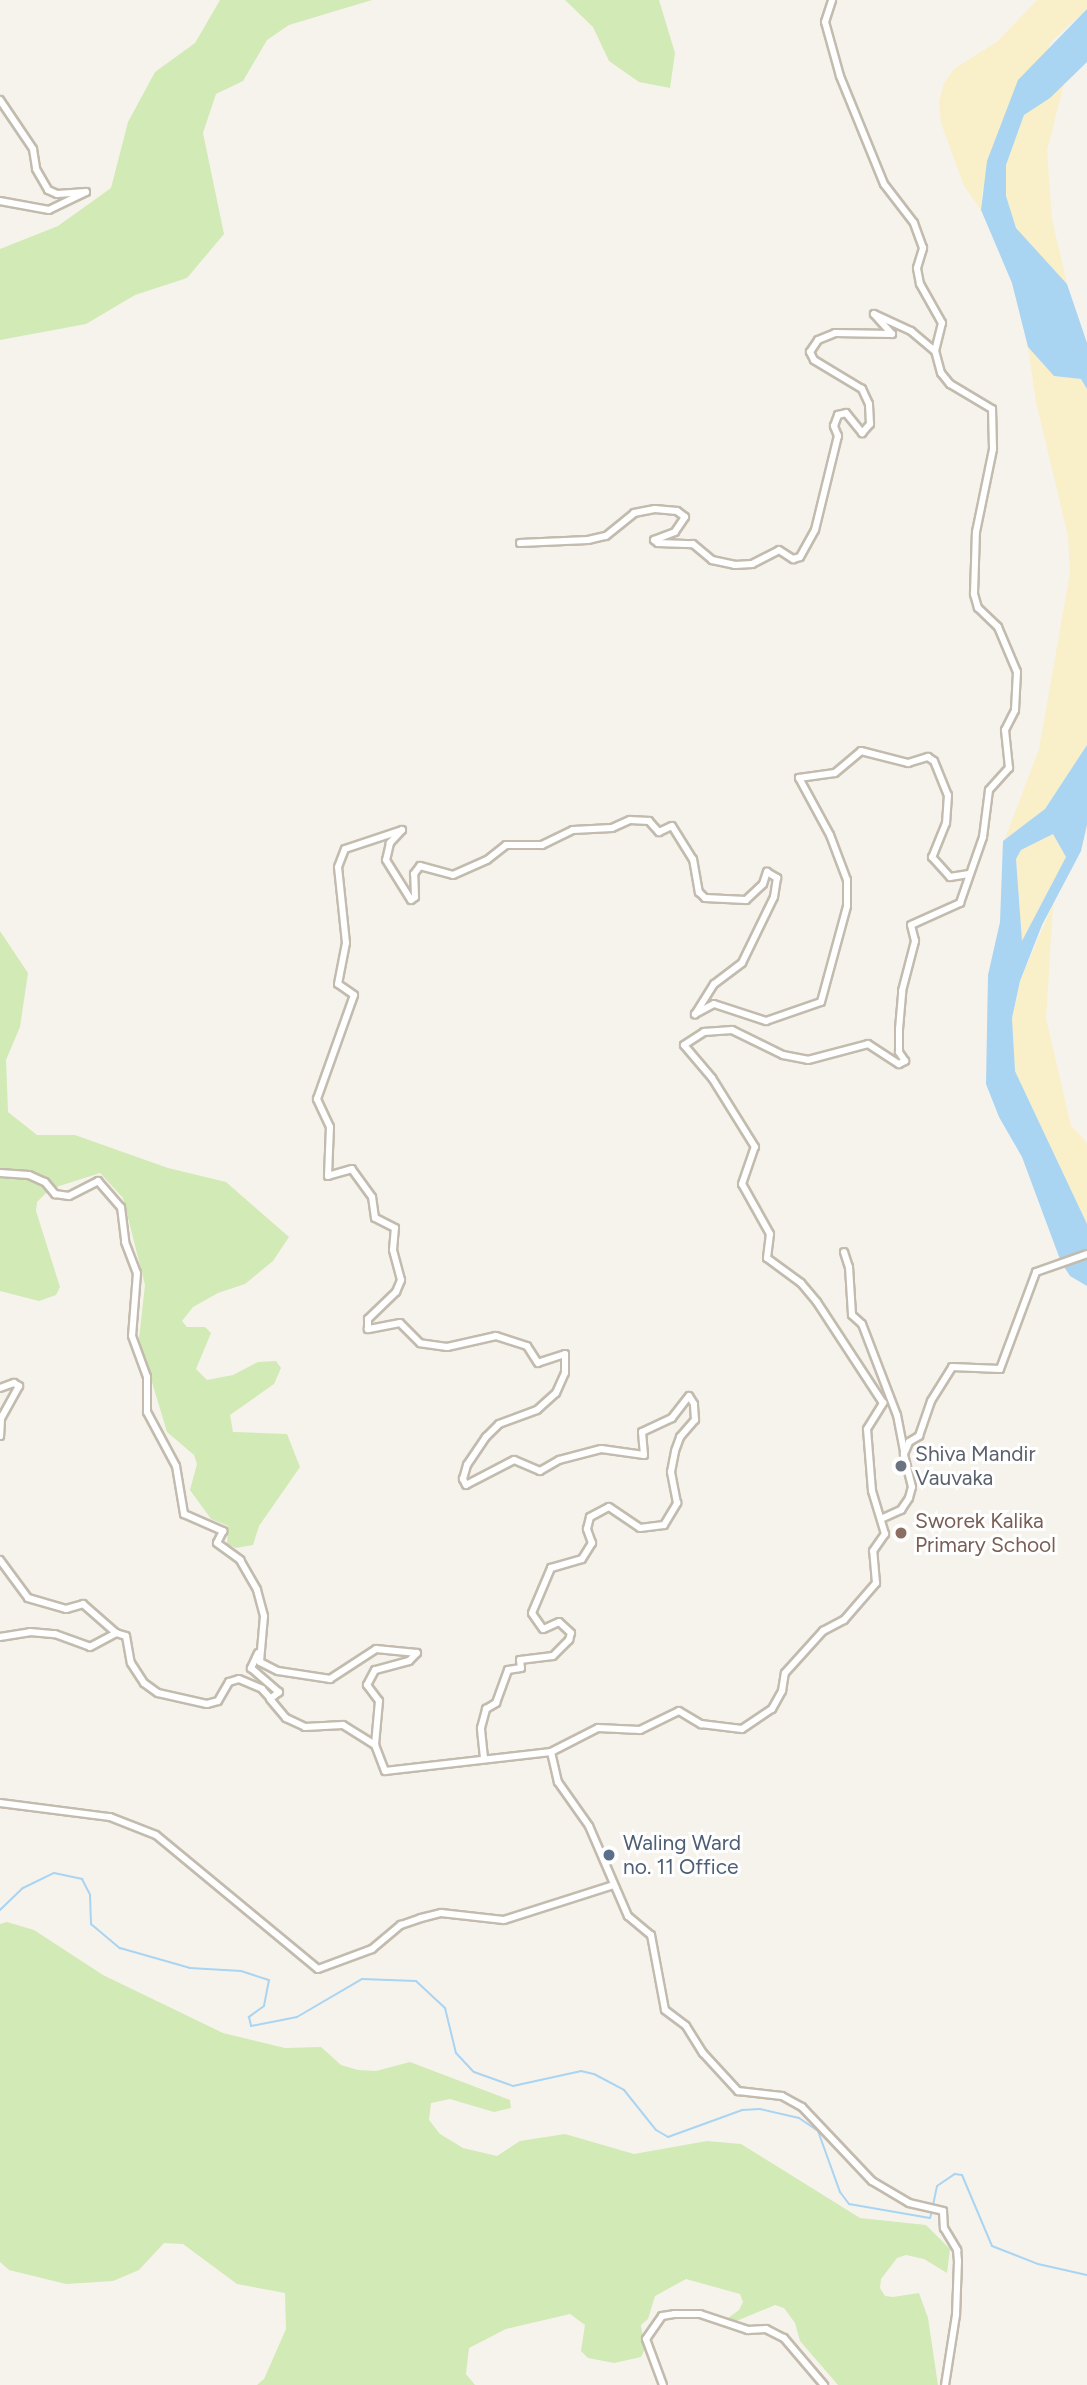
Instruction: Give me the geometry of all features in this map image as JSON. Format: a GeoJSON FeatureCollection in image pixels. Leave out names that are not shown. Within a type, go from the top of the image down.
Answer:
{"type":"FeatureCollection","features":[{"type":"Feature","properties":{"kind":"street"},"geometry":{"type":"LineString","coordinates":[[258,1653],[260,1662],[278,1671],[330,1679],[376,1649],[417,1653],[409,1661],[375,1670],[367,1685],[379,1701],[375,1745],[385,1771],[450,1767],[484,1758],[551,1752],[598,1728],[640,1730],[679,1711],[701,1724],[742,1729],[764,1714],[782,1691],[785,1673],[823,1631],[844,1620],[876,1583],[873,1551],[885,1534],[883,1518],[872,1491],[867,1429],[883,1403],[817,1302],[801,1283],[767,1258],[769,1234],[742,1184],[755,1147],[712,1078],[684,1045],[704,1032],[732,1030],[783,1055],[808,1060],[868,1044],[899,1064],[905,1061],[899,1052],[899,1029],[902,991],[915,941],[911,925],[960,903],[983,837],[989,790],[1009,768],[1006,730],[1015,710],[1018,687],[1011,651],[998,627],[978,608],[974,594],[976,531],[993,449],[992,409],[950,384],[941,373],[935,351],[942,323],[920,284],[917,268],[923,248],[914,223],[884,184],[840,76],[825,22],[832,0]]}},
{"type":"Feature","properties":{"kind":"street"},"geometry":{"type":"LineString","coordinates":[[0,100],[33,149],[36,169],[48,190],[57,194],[86,192],[48,210],[0,201]]}},
{"type":"Feature","properties":{"kind":"street"},"geometry":{"type":"LineString","coordinates":[[520,543],[597,538],[634,513],[655,509],[677,511],[685,517],[675,532],[654,540],[657,543],[693,544],[712,560],[735,565],[752,564],[779,550],[793,559],[800,557],[816,530],[838,436],[834,426],[838,415],[846,413],[862,433],[870,424],[869,404],[862,389],[814,360],[810,352],[818,341],[835,333],[892,334],[874,314],[911,331],[935,351]]}},
{"type":"Feature","properties":{"kind":"street"},"geometry":{"type":"LineString","coordinates":[[484,1758],[481,1728],[486,1709],[495,1703],[508,1670],[521,1668],[520,1660],[553,1656],[569,1640],[569,1629],[559,1622],[543,1629],[532,1613],[551,1568],[582,1559],[592,1544],[590,1517],[608,1507],[640,1528],[664,1525],[677,1503],[671,1472],[680,1437],[695,1420],[694,1404],[689,1396],[672,1418],[642,1432],[645,1455],[601,1449],[559,1460],[540,1471],[514,1460],[466,1485],[463,1479],[467,1465],[486,1437],[499,1424],[537,1410],[556,1393],[565,1373],[565,1354],[538,1363],[527,1346],[496,1336],[447,1347],[420,1343],[400,1323],[368,1329],[368,1319],[396,1292],[401,1280],[393,1250],[396,1228],[375,1218],[372,1197],[352,1168],[328,1175],[330,1127],[317,1099],[354,995],[338,984],[346,943],[338,867],[345,849],[402,830],[390,843],[386,860],[411,900],[415,897],[414,874],[420,866],[453,875],[487,860],[506,845],[542,845],[573,830],[612,828],[631,820],[649,821],[659,832],[672,826],[693,859],[699,892],[705,898],[746,900],[763,884],[767,872],[777,878],[774,897],[742,963],[714,984],[695,1014],[714,1004],[766,1021],[821,1002],[847,906],[847,880],[830,835],[799,778],[835,773],[861,751],[908,762],[928,757],[934,761],[948,794],[946,823],[932,857],[950,877],[969,874]]}},
{"type":"Feature","properties":{"kind":"street"},"geometry":{"type":"LineString","coordinates":[[0,1173],[29,1175],[45,1182],[55,1194],[69,1196],[98,1181],[121,1207],[125,1242],[137,1273],[132,1336],[147,1377],[147,1412],[176,1466],[184,1514],[199,1524],[223,1531],[217,1543],[240,1560],[257,1590],[264,1616],[258,1653],[251,1668],[279,1692],[270,1698]]}},
{"type":"Feature","properties":{"kind":"street"},"geometry":{"type":"LineString","coordinates":[[844,1252],[849,1267],[852,1315],[862,1324],[897,1415],[912,1487],[901,1510],[883,1518]]}},
{"type":"Feature","properties":{"kind":"street"},"geometry":{"type":"LineString","coordinates":[[904,1452],[909,1442],[919,1436],[931,1401],[952,1367],[1000,1369],[1036,1272],[1087,1254]]}},
{"type":"Feature","properties":{"kind":"street"},"geometry":{"type":"LineString","coordinates":[[0,1388],[14,1383],[19,1386],[1,1419],[0,1436]]}},
{"type":"Feature","properties":{"kind":"street"},"geometry":{"type":"LineString","coordinates":[[0,1560],[28,1598],[66,1609],[83,1604],[116,1633],[126,1636],[131,1663],[144,1683],[158,1693],[207,1704],[221,1698],[229,1682],[239,1679],[262,1689],[286,1718],[301,1727],[343,1725],[375,1745]]}},
{"type":"Feature","properties":{"kind":"street"},"geometry":{"type":"LineString","coordinates":[[0,1637],[30,1632],[55,1634],[90,1647],[116,1633]]}},
{"type":"Feature","properties":{"kind":"street"},"geometry":{"type":"LineString","coordinates":[[551,1752],[558,1782],[589,1826],[628,1916],[651,1935],[665,2010],[686,2026],[738,2091],[782,2096],[803,2107],[872,2181],[909,2203],[943,2211],[944,2228],[957,2250],[958,2261],[945,2385]]}},
{"type":"Feature","properties":{"kind":"street"},"geometry":{"type":"LineString","coordinates":[[0,1803],[110,1817],[156,1835],[318,1969],[372,1950],[401,1925],[421,1918],[441,1913],[504,1920],[614,1885]]}},
{"type":"Feature","properties":{"kind":"street"},"geometry":{"type":"LineString","coordinates":[[663,2385],[646,2339],[662,2316],[700,2314],[722,2325],[775,2333],[798,2352],[824,2385]]}},
{"type":"Feature","properties":{"kind":"green space"},"geometry":{"type":"Polygon","coordinates":[[[220,0],[372,0],[289,25],[267,40],[243,81],[216,94],[203,133],[224,234],[187,278],[135,295],[86,324],[0,340],[0,249],[58,226],[111,188],[128,122],[155,72],[195,43],[220,0]]]}},
{"type":"Feature","properties":{"kind":"green space"},"geometry":{"type":"Polygon","coordinates":[[[565,0],[659,0],[675,53],[670,88],[639,82],[609,61],[593,27],[565,0]]]}},
{"type":"Feature","properties":{"kind":"green space"},"geometry":{"type":"Polygon","coordinates":[[[0,931],[28,973],[20,1027],[6,1060],[8,1112],[37,1135],[75,1135],[168,1168],[226,1182],[289,1237],[273,1261],[245,1284],[218,1293],[193,1307],[182,1321],[187,1327],[205,1327],[211,1333],[196,1369],[207,1380],[233,1375],[258,1362],[276,1361],[281,1368],[274,1384],[230,1415],[233,1432],[287,1434],[300,1467],[259,1526],[253,1545],[236,1548],[227,1544],[228,1526],[211,1519],[190,1490],[197,1464],[194,1455],[167,1432],[139,1339],[145,1285],[123,1198],[100,1173],[50,1189],[37,1202],[36,1211],[60,1287],[56,1295],[39,1301],[0,1291],[0,931]]]}},
{"type":"Feature","properties":{"kind":"green space"},"geometry":{"type":"Polygon","coordinates":[[[7,1922],[34,1930],[103,1975],[223,2033],[285,2048],[321,2047],[341,2065],[358,2070],[376,2071],[410,2062],[510,2100],[511,2108],[494,2112],[450,2099],[431,2103],[429,2120],[440,2134],[463,2148],[497,2156],[520,2141],[565,2134],[634,2154],[707,2141],[741,2144],[860,2218],[926,2225],[950,2249],[947,2273],[924,2259],[906,2255],[897,2258],[881,2279],[880,2288],[885,2296],[919,2293],[928,2318],[938,2385],[838,2385],[800,2341],[795,2323],[784,2308],[775,2305],[734,2322],[724,2321],[739,2310],[743,2302],[740,2294],[686,2279],[655,2296],[648,2319],[641,2325],[645,2349],[641,2357],[614,2363],[588,2358],[581,2351],[585,2325],[570,2314],[506,2329],[469,2348],[466,2374],[475,2385],[257,2385],[264,2379],[286,2329],[285,2293],[237,2284],[183,2244],[164,2243],[139,2270],[113,2281],[66,2284],[9,2270],[0,2262],[0,1924],[7,1922]]]}},
{"type":"Feature","properties":{"kind":"sand"},"geometry":{"type":"Polygon","coordinates":[[[1037,0],[1087,0],[1087,9],[1051,42],[982,191],[981,210],[964,186],[941,123],[939,102],[944,83],[954,69],[998,41],[1037,0]]]}},
{"type":"Feature","properties":{"kind":"sand"},"geometry":{"type":"Polygon","coordinates":[[[1064,83],[1047,151],[1052,219],[1067,284],[1016,228],[1006,196],[1006,165],[1024,115],[1064,83]]]}},
{"type":"Feature","properties":{"kind":"sand"},"geometry":{"type":"Polygon","coordinates":[[[1028,347],[1054,376],[1081,379],[1087,389],[1087,745],[1045,809],[1005,839],[1039,749],[1070,573],[1068,536],[1036,402],[1028,347]]]}},
{"type":"Feature","properties":{"kind":"sand"},"geometry":{"type":"Polygon","coordinates":[[[1053,834],[1066,857],[1022,942],[1016,859],[1021,850],[1053,834]]]}},
{"type":"Feature","properties":{"kind":"sand"},"geometry":{"type":"Polygon","coordinates":[[[1053,904],[1046,1018],[1071,1126],[1087,1143],[1087,1224],[1015,1071],[1012,1018],[1020,981],[1053,904]]]}},
{"type":"Feature","properties":{"kind":"water"},"geometry":{"type":"Polygon","coordinates":[[[1087,9],[1087,62],[1050,98],[1024,115],[1006,165],[1006,196],[1016,228],[1067,284],[1087,343],[1087,389],[1081,379],[1054,376],[1028,347],[1012,283],[981,210],[987,161],[1018,80],[1087,9]]]}},
{"type":"Feature","properties":{"kind":"water"},"geometry":{"type":"Polygon","coordinates":[[[1087,745],[1087,825],[1081,851],[1042,925],[1020,981],[1012,1018],[1015,1071],[1087,1224],[1087,1286],[1070,1276],[1061,1262],[1022,1157],[999,1117],[986,1084],[988,975],[1000,922],[1003,841],[1045,809],[1087,745]],[[1053,834],[1021,850],[1016,859],[1022,941],[1066,857],[1053,834]]]}},
{"type":"Feature","properties":{"kind":"waterway"},"geometry":{"type":"LineString","coordinates":[[0,1910],[23,1888],[54,1873],[82,1879],[90,1895],[91,1924],[120,1948],[190,1968],[241,1971],[269,1980],[264,2006],[249,2017],[251,2026],[297,2017],[362,1979],[416,1981],[445,2008],[456,2053],[474,2072],[513,2086],[581,2071],[594,2074],[624,2090],[656,2130],[668,2137],[742,2110],[760,2109],[799,2118],[818,2131],[840,2192],[849,2204],[930,2218],[932,2211]]}},
{"type":"Feature","properties":{"kind":"waterway"},"geometry":{"type":"LineString","coordinates":[[933,2205],[937,2186],[955,2174],[962,2175],[992,2246],[1038,2264],[1087,2275]]}},
{"type":"Feature","properties":{"kind":"place","name":"Shiva Mandir Vauvaka"},"geometry":{"type":"Point","coordinates":[901,1466]}},
{"type":"Feature","properties":{"kind":"place","name":"Sworek Kalika Primary School"},"geometry":{"type":"Point","coordinates":[901,1533]}},
{"type":"Feature","properties":{"kind":"place","name":"Waling Ward no. 11 Office"},"geometry":{"type":"Point","coordinates":[609,1855]}}]}
